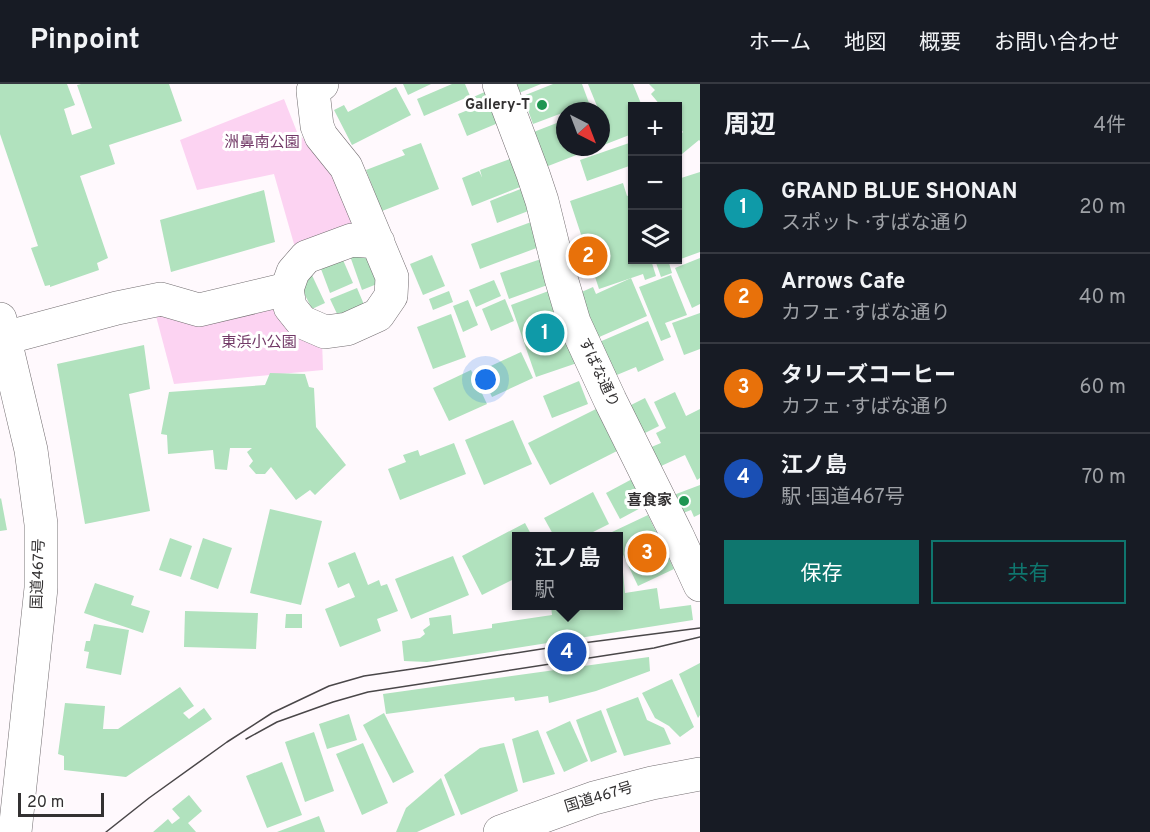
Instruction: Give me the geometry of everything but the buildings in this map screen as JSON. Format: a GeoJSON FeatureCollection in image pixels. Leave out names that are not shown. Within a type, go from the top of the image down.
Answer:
{"type":"FeatureCollection","features":[{"type":"Feature","properties":{"kind":"main road"},"geometry":{"type":"LineString","coordinates":[[322,84],[313,90],[317,126],[346,167],[378,243],[392,277],[391,296],[378,315],[347,329],[325,332],[302,322],[290,307],[287,289],[293,272],[306,257],[352,240],[378,243]]}},
{"type":"Feature","properties":{"kind":"main road","name":"すばな通り"},"geometry":{"type":"LineString","coordinates":[[499,84],[542,201],[574,322],[700,585]]}},
{"type":"Feature","properties":{"kind":"main road"},"geometry":{"type":"LineString","coordinates":[[2,328],[161,299],[199,310],[287,289]]}},
{"type":"Feature","properties":{"kind":"main road","name":"国道467号"},"geometry":{"type":"LineString","coordinates":[[2,328],[31,450],[40,524],[41,588],[15,832]]}},
{"type":"Feature","properties":{"kind":"main road","name":"国道467号"},"geometry":{"type":"LineString","coordinates":[[500,832],[594,798],[652,783],[700,774]]}},
{"type":"Feature","properties":{"kind":"green space","name":"洲鼻南公園"},"geometry":{"type":"Polygon","coordinates":[[[284,99],[297,132],[332,169],[359,227],[296,251],[274,174],[197,190],[180,140],[284,99]]]}},
{"type":"Feature","properties":{"kind":"green space","name":"東浜小公園"},"geometry":{"type":"Polygon","coordinates":[[[277,305],[322,340],[323,370],[174,384],[156,316],[277,305]]]}},
{"type":"Feature","properties":{"kind":"tram line"},"geometry":{"type":"LineString","coordinates":[[106,832],[227,742],[272,713],[329,686],[364,676],[567,645],[700,628]]}},
{"type":"Feature","properties":{"kind":"tram line"},"geometry":{"type":"LineString","coordinates":[[246,739],[277,722],[368,692],[654,648],[700,637]]}},
{"type":"Feature","properties":{"kind":"place","name":"Gallery-T"},"geometry":{"type":"Point","coordinates":[542,105]}},
{"type":"Feature","properties":{"kind":"place","name":"Arrows Cafe"},"geometry":{"type":"Point","coordinates":[588,256]}},
{"type":"Feature","properties":{"kind":"place","name":"GRAND BLUE SHONAN"},"geometry":{"type":"Point","coordinates":[545,333]}},
{"type":"Feature","properties":{"kind":"place","name":"喜食家"},"geometry":{"type":"Point","coordinates":[684,501]}},
{"type":"Feature","properties":{"kind":"place","name":"タリーズコーヒー"},"geometry":{"type":"Point","coordinates":[647,553]}},
{"type":"Feature","properties":{"kind":"place","name":"江ノ島"},"geometry":{"type":"Point","coordinates":[567,652]}}]}
